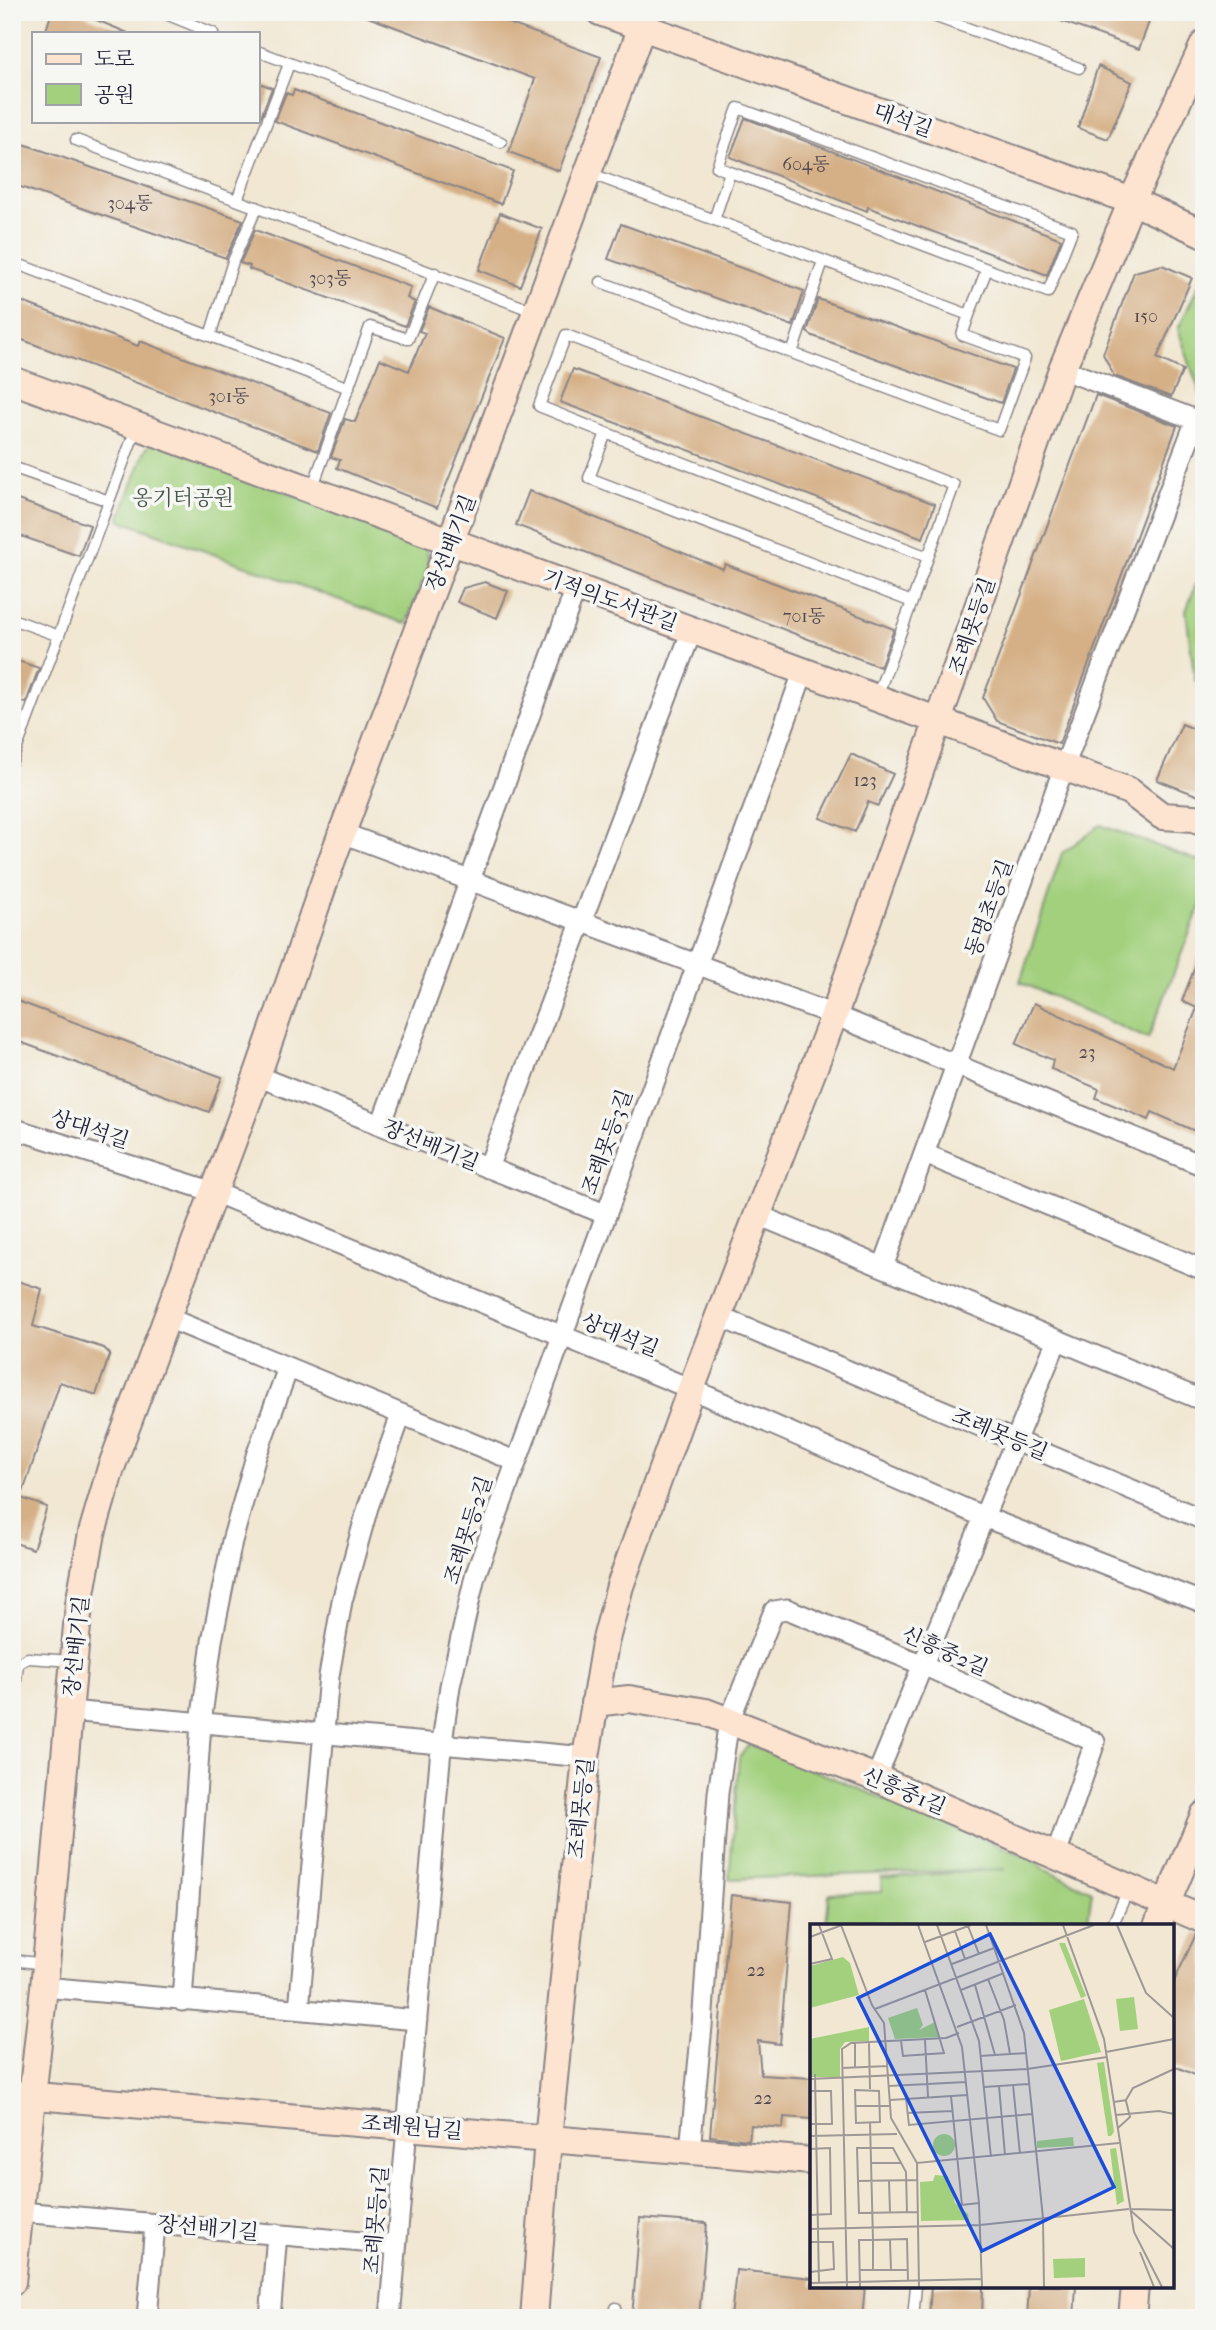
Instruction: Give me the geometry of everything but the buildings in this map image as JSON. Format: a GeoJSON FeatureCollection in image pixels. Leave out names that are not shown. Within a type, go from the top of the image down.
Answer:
{"type":"FeatureCollection","features":[{"type":"Feature","properties":{"kind":"street","name":"대석길"},"geometry":{"type":"LineString","coordinates":[[600,12],[645,20],[1132,201],[1204,234]]}},
{"type":"Feature","properties":{"kind":"street","name":"장선배기길"},"geometry":{"type":"LineString","coordinates":[[12,2282],[20,2212],[22,2095],[45,1976],[79,1604],[92,1533],[111,1468],[169,1318],[342,833],[645,20]]}},
{"type":"Feature","properties":{"kind":"street","name":"조례못등길"},"geometry":{"type":"LineString","coordinates":[[534,2318],[548,2139],[586,1758],[605,1643],[620,1586],[691,1389],[834,1015],[1062,369],[1132,201],[1204,44]]}},
{"type":"Feature","properties":{"kind":"street","name":"동명초등길"},"geometry":{"type":"LineString","coordinates":[[883,1267],[1064,767],[1196,420],[1062,369]]}},
{"type":"Feature","properties":{"kind":"street","name":"기적의도서관길"},"geometry":{"type":"LineString","coordinates":[[12,380],[1129,791],[1161,816],[1194,818],[1204,822]]}},
{"type":"Feature","properties":{"kind":"street"},"geometry":{"type":"LineString","coordinates":[[381,1125],[576,588]]}},
{"type":"Feature","properties":{"kind":"street"},"geometry":{"type":"LineString","coordinates":[[488,1168],[692,630]]}},
{"type":"Feature","properties":{"kind":"street","name":"조례못등3길"},"geometry":{"type":"LineString","coordinates":[[561,1335],[804,670]]}},
{"type":"Feature","properties":{"kind":"street"},"geometry":{"type":"LineString","coordinates":[[342,833],[834,1015],[1204,1166]]}},
{"type":"Feature","properties":{"kind":"street","name":"장선배기길"},"geometry":{"type":"LineString","coordinates":[[257,1076],[605,1214]]}},
{"type":"Feature","properties":{"kind":"street","name":"상대석길"},"geometry":{"type":"LineString","coordinates":[[12,1128],[214,1192],[691,1389],[984,1517],[1204,1603]]}},
{"type":"Feature","properties":{"kind":"street"},"geometry":{"type":"LineString","coordinates":[[925,1154],[1204,1270]]}},
{"type":"Feature","properties":{"kind":"street"},"geometry":{"type":"LineString","coordinates":[[758,1215],[1204,1401]]}},
{"type":"Feature","properties":{"kind":"street","name":"조례못등길"},"geometry":{"type":"LineString","coordinates":[[720,1317],[1204,1520]]}},
{"type":"Feature","properties":{"kind":"street"},"geometry":{"type":"LineString","coordinates":[[169,1318],[515,1461]]}},
{"type":"Feature","properties":{"kind":"street","name":"조례못등2길"},"geometry":{"type":"LineString","coordinates":[[408,2127],[442,1745],[450,1686],[475,1576],[561,1335]]}},
{"type":"Feature","properties":{"kind":"street"},"geometry":{"type":"LineString","coordinates":[[876,1779],[1057,1340]]}},
{"type":"Feature","properties":{"kind":"street"},"geometry":{"type":"LineString","coordinates":[[182,2001],[201,1723],[212,1641],[232,1541],[256,1456],[288,1367]]}},
{"type":"Feature","properties":{"kind":"street"},"geometry":{"type":"LineString","coordinates":[[299,2009],[329,1676],[342,1601],[368,1507],[401,1415]]}},
{"type":"Feature","properties":{"kind":"street","name":"신흥중2길"},"geometry":{"type":"LineString","coordinates":[[729,1721],[771,1615],[779,1609],[787,1609],[923,1665],[1095,1742],[1094,1752],[1056,1855]]}},
{"type":"Feature","properties":{"kind":"street","name":"신흥중1길"},"geometry":{"type":"LineString","coordinates":[[594,1703],[629,1699],[706,1712],[876,1779],[1129,1887],[1162,1914],[1204,1920]]}},
{"type":"Feature","properties":{"kind":"street"},"geometry":{"type":"LineString","coordinates":[[69,1711],[586,1758]]}},
{"type":"Feature","properties":{"kind":"street"},"geometry":{"type":"LineString","coordinates":[[690,2150],[719,1793],[729,1721]]}},
{"type":"Feature","properties":{"kind":"street"},"geometry":{"type":"LineString","coordinates":[[1162,1914],[1204,1815]]}},
{"type":"Feature","properties":{"kind":"street"},"geometry":{"type":"LineString","coordinates":[[45,1976],[182,2001],[417,2020]]}},
{"type":"Feature","properties":{"kind":"street","name":"조례원님길"},"geometry":{"type":"LineString","coordinates":[[22,2095],[810,2161]]}},
{"type":"Feature","properties":{"kind":"street","name":"조례못등1길"},"geometry":{"type":"LineString","coordinates":[[390,2318],[408,2127]]}},
{"type":"Feature","properties":{"kind":"street","name":"장선배기길"},"geometry":{"type":"LineString","coordinates":[[20,2212],[396,2245]]}},
{"type":"Feature","properties":{"kind":"street"},"geometry":{"type":"LineString","coordinates":[[147,2318],[155,2224]]}},
{"type":"Feature","properties":{"kind":"street"},"geometry":{"type":"LineString","coordinates":[[270,2318],[277,2234]]}},
{"type":"Feature","properties":{"kind":"street"},"geometry":{"type":"LineString","coordinates":[[1132,2318],[1135,2288]]}},
{"type":"Feature","properties":{"kind":"lane"},"geometry":{"type":"LineString","coordinates":[[161,12],[211,32]]}},
{"type":"Feature","properties":{"kind":"lane"},"geometry":{"type":"LineString","coordinates":[[922,12],[940,15],[1079,68]]}},
{"type":"Feature","properties":{"kind":"lane"},"geometry":{"type":"LineString","coordinates":[[259,52],[501,142]]}},
{"type":"Feature","properties":{"kind":"lane"},"geometry":{"type":"LineString","coordinates":[[237,200],[289,64]]}},
{"type":"Feature","properties":{"kind":"lane"},"geometry":{"type":"LineString","coordinates":[[738,108],[1072,231],[1048,292],[987,269],[717,167],[738,108]]}},
{"type":"Feature","properties":{"kind":"lane"},"geometry":{"type":"LineString","coordinates":[[76,139],[537,312]]}},
{"type":"Feature","properties":{"kind":"lane"},"geometry":{"type":"LineString","coordinates":[[589,172],[969,316]]}},
{"type":"Feature","properties":{"kind":"lane"},"geometry":{"type":"LineString","coordinates":[[714,220],[730,172]]}},
{"type":"Feature","properties":{"kind":"lane"},"geometry":{"type":"LineString","coordinates":[[210,336],[233,261],[257,207]]}},
{"type":"Feature","properties":{"kind":"lane"},"geometry":{"type":"LineString","coordinates":[[792,353],[823,261]]}},
{"type":"Feature","properties":{"kind":"lane"},"geometry":{"type":"LineString","coordinates":[[12,262],[349,388]]}},
{"type":"Feature","properties":{"kind":"lane"},"geometry":{"type":"LineString","coordinates":[[601,282],[999,430],[1025,358],[962,335],[987,269]]}},
{"type":"Feature","properties":{"kind":"lane"},"geometry":{"type":"LineString","coordinates":[[312,490],[370,327],[408,339],[435,273]]}},
{"type":"Feature","properties":{"kind":"lane"},"geometry":{"type":"LineString","coordinates":[[877,697],[912,602],[954,485],[566,335],[539,406],[928,557]]}},
{"type":"Feature","properties":{"kind":"lane"},"geometry":{"type":"LineString","coordinates":[[12,761],[137,425]]}},
{"type":"Feature","properties":{"kind":"lane"},"geometry":{"type":"LineString","coordinates":[[606,433],[589,478],[912,602]]}},
{"type":"Feature","properties":{"kind":"lane"},"geometry":{"type":"LineString","coordinates":[[12,467],[109,501]]}},
{"type":"Feature","properties":{"kind":"lane"},"geometry":{"type":"LineString","coordinates":[[12,619],[59,636]]}},
{"type":"Feature","properties":{"kind":"lane"},"geometry":{"type":"LineString","coordinates":[[12,722],[25,727]]}},
{"type":"Feature","properties":{"kind":"lane"},"geometry":{"type":"LineString","coordinates":[[12,1713],[15,1663],[28,1658],[73,1661]]}},
{"type":"Feature","properties":{"kind":"lane"},"geometry":{"type":"LineString","coordinates":[[1113,1924],[1129,1887]]}},
{"type":"Feature","properties":{"kind":"lane"},"geometry":{"type":"LineString","coordinates":[[12,1960],[45,1976]]}},
{"type":"Feature","properties":{"kind":"lane"},"geometry":{"type":"LineString","coordinates":[[913,2318],[916,2288]]}},
{"type":"Feature","properties":{"kind":"green space"},"geometry":{"type":"Polygon","coordinates":[[[1204,277],[1204,405],[1178,329],[1204,277]]]}},
{"type":"Feature","properties":{"kind":"green space","name":"옹기터공원"},"geometry":{"type":"Polygon","coordinates":[[[155,442],[426,546],[429,566],[406,624],[119,520],[144,453],[148,446],[155,442]]]}},
{"type":"Feature","properties":{"kind":"green space"},"geometry":{"type":"Polygon","coordinates":[[[1204,562],[1204,681],[1195,681],[1186,611],[1204,562]]]}},
{"type":"Feature","properties":{"kind":"green space"},"geometry":{"type":"Polygon","coordinates":[[[1100,825],[1204,863],[1204,896],[1148,1039],[1020,982],[1062,853],[1100,825]]]}},
{"type":"Feature","properties":{"kind":"green space"},"geometry":{"type":"Polygon","coordinates":[[[749,1744],[1035,1860],[1043,1868],[1092,1891],[1087,1924],[826,1924],[829,1894],[882,1892],[881,1878],[1006,1869],[729,1879],[739,1758],[749,1744]]]}}]}
